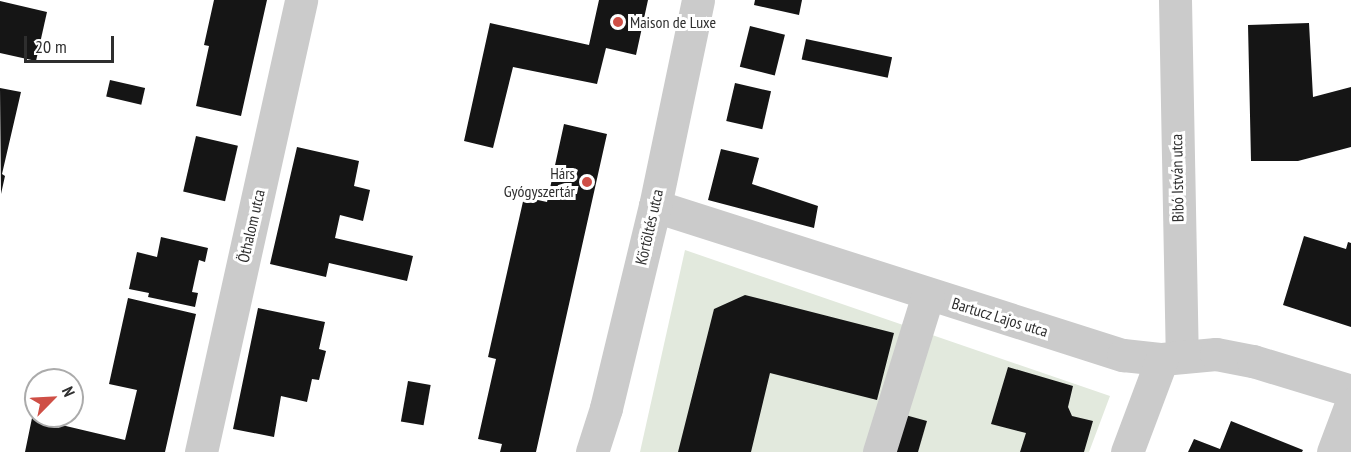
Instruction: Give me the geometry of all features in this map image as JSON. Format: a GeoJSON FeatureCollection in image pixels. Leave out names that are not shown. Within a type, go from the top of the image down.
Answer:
{"type":"FeatureCollection","features":[{"type":"Feature","properties":{"kind":"street","name":"Öthalom utca"},"geometry":{"type":"LineString","coordinates":[[201,452],[301,0]]}},
{"type":"Feature","properties":{"kind":"street","name":"Körtöltés utca"},"geometry":{"type":"LineString","coordinates":[[592,452],[606,408],[655,206],[698,0]]}},
{"type":"Feature","properties":{"kind":"street","name":"Bibó István utca"},"geometry":{"type":"LineString","coordinates":[[1172,358],[1175,0]]}},
{"type":"Feature","properties":{"kind":"street","name":"Bartucz Lajos utca"},"geometry":{"type":"LineString","coordinates":[[655,206],[1123,356],[1172,358],[1216,354],[1253,361],[1351,391]]}},
{"type":"Feature","properties":{"kind":"street"},"geometry":{"type":"LineString","coordinates":[[879,452],[928,295]]}},
{"type":"Feature","properties":{"kind":"street"},"geometry":{"type":"LineString","coordinates":[[1127,452],[1172,358]]}},
{"type":"Feature","properties":{"kind":"street"},"geometry":{"type":"LineString","coordinates":[[1333,452],[1351,404]]}},
{"type":"Feature","properties":{"kind":"shaded area"},"geometry":{"type":"Polygon","coordinates":[[[685,250],[1110,396],[1089,452],[640,452],[685,250]]]}},
{"type":"Feature","properties":{"kind":"building"},"geometry":{"type":"Polygon","coordinates":[[[214,0],[267,0],[241,116],[196,106],[209,46],[204,45],[214,0]]]}},
{"type":"Feature","properties":{"kind":"building"},"geometry":{"type":"Polygon","coordinates":[[[599,0],[648,0],[636,55],[606,48],[597,84],[513,67],[493,148],[464,141],[490,23],[589,45],[599,0]]]}},
{"type":"Feature","properties":{"kind":"building"},"geometry":{"type":"Polygon","coordinates":[[[755,0],[802,0],[799,15],[754,5],[755,0]]]}},
{"type":"Feature","properties":{"kind":"building"},"geometry":{"type":"Polygon","coordinates":[[[0,1],[47,12],[36,61],[0,53],[0,1]]]}},
{"type":"Feature","properties":{"kind":"building"},"geometry":{"type":"Polygon","coordinates":[[[1309,23],[1313,97],[1351,87],[1351,147],[1298,161],[1251,161],[1248,25],[1309,23]]]}},
{"type":"Feature","properties":{"kind":"building"},"geometry":{"type":"Polygon","coordinates":[[[750,26],[785,35],[775,75],[740,67],[750,26]]]}},
{"type":"Feature","properties":{"kind":"building"},"geometry":{"type":"Polygon","coordinates":[[[806,39],[892,57],[888,78],[802,60],[806,39]]]}},
{"type":"Feature","properties":{"kind":"building"},"geometry":{"type":"Polygon","coordinates":[[[110,80],[145,88],[141,105],[106,97],[110,80]]]}},
{"type":"Feature","properties":{"kind":"building"},"geometry":{"type":"Polygon","coordinates":[[[735,83],[771,91],[762,129],[726,121],[735,83]]]}},
{"type":"Feature","properties":{"kind":"building"},"geometry":{"type":"Polygon","coordinates":[[[0,88],[21,92],[2,174],[5,176],[1,194],[0,88]]]}},
{"type":"Feature","properties":{"kind":"building"},"geometry":{"type":"Polygon","coordinates":[[[564,124],[607,134],[536,452],[500,452],[502,444],[478,439],[496,359],[488,357],[524,197],[547,202],[564,124]]]}},
{"type":"Feature","properties":{"kind":"building"},"geometry":{"type":"Polygon","coordinates":[[[196,136],[238,146],[225,201],[183,192],[196,136]]]}},
{"type":"Feature","properties":{"kind":"building"},"geometry":{"type":"Polygon","coordinates":[[[297,147],[359,161],[354,186],[370,190],[363,221],[340,215],[335,238],[413,256],[407,281],[329,263],[326,277],[270,264],[297,147]]]}},
{"type":"Feature","properties":{"kind":"building"},"geometry":{"type":"Polygon","coordinates":[[[721,149],[759,158],[752,184],[818,206],[814,228],[708,200],[721,149]]]}},
{"type":"Feature","properties":{"kind":"building"},"geometry":{"type":"Polygon","coordinates":[[[1304,236],[1346,249],[1348,242],[1351,243],[1351,327],[1283,305],[1304,236]]]}},
{"type":"Feature","properties":{"kind":"building"},"geometry":{"type":"Polygon","coordinates":[[[161,237],[208,248],[205,262],[199,260],[192,292],[198,293],[195,307],[148,297],[149,293],[129,289],[137,252],[157,257],[161,237]]]}},
{"type":"Feature","properties":{"kind":"building"},"geometry":{"type":"Polygon","coordinates":[[[745,295],[894,333],[877,400],[770,373],[751,452],[678,452],[714,309],[745,295]]]}},
{"type":"Feature","properties":{"kind":"building"},"geometry":{"type":"Polygon","coordinates":[[[128,298],[196,314],[165,452],[25,452],[30,428],[74,428],[125,440],[137,390],[109,384],[128,298]]]}},
{"type":"Feature","properties":{"kind":"building"},"geometry":{"type":"Polygon","coordinates":[[[258,308],[325,322],[319,349],[326,351],[319,380],[312,379],[307,402],[281,396],[274,437],[233,429],[258,308]]]}},
{"type":"Feature","properties":{"kind":"building"},"geometry":{"type":"Polygon","coordinates":[[[1008,367],[1073,386],[1068,407],[1072,416],[1093,421],[1084,452],[1020,452],[1026,433],[991,424],[1008,367]]]}},
{"type":"Feature","properties":{"kind":"building"},"geometry":{"type":"Polygon","coordinates":[[[408,381],[431,385],[424,425],[401,421],[408,381]]]}},
{"type":"Feature","properties":{"kind":"building"},"geometry":{"type":"Polygon","coordinates":[[[898,413],[927,421],[918,452],[887,452],[898,413]]]}},
{"type":"Feature","properties":{"kind":"building"},"geometry":{"type":"Polygon","coordinates":[[[1231,421],[1303,450],[1302,452],[1188,452],[1194,439],[1220,449],[1231,421]]]}},
{"type":"Feature","properties":{"kind":"place","name":"Maison de Luxe"},"geometry":{"type":"Point","coordinates":[618,22]}},
{"type":"Feature","properties":{"kind":"place","name":"Hárs Gyógyszertár"},"geometry":{"type":"Point","coordinates":[587,182]}}]}
